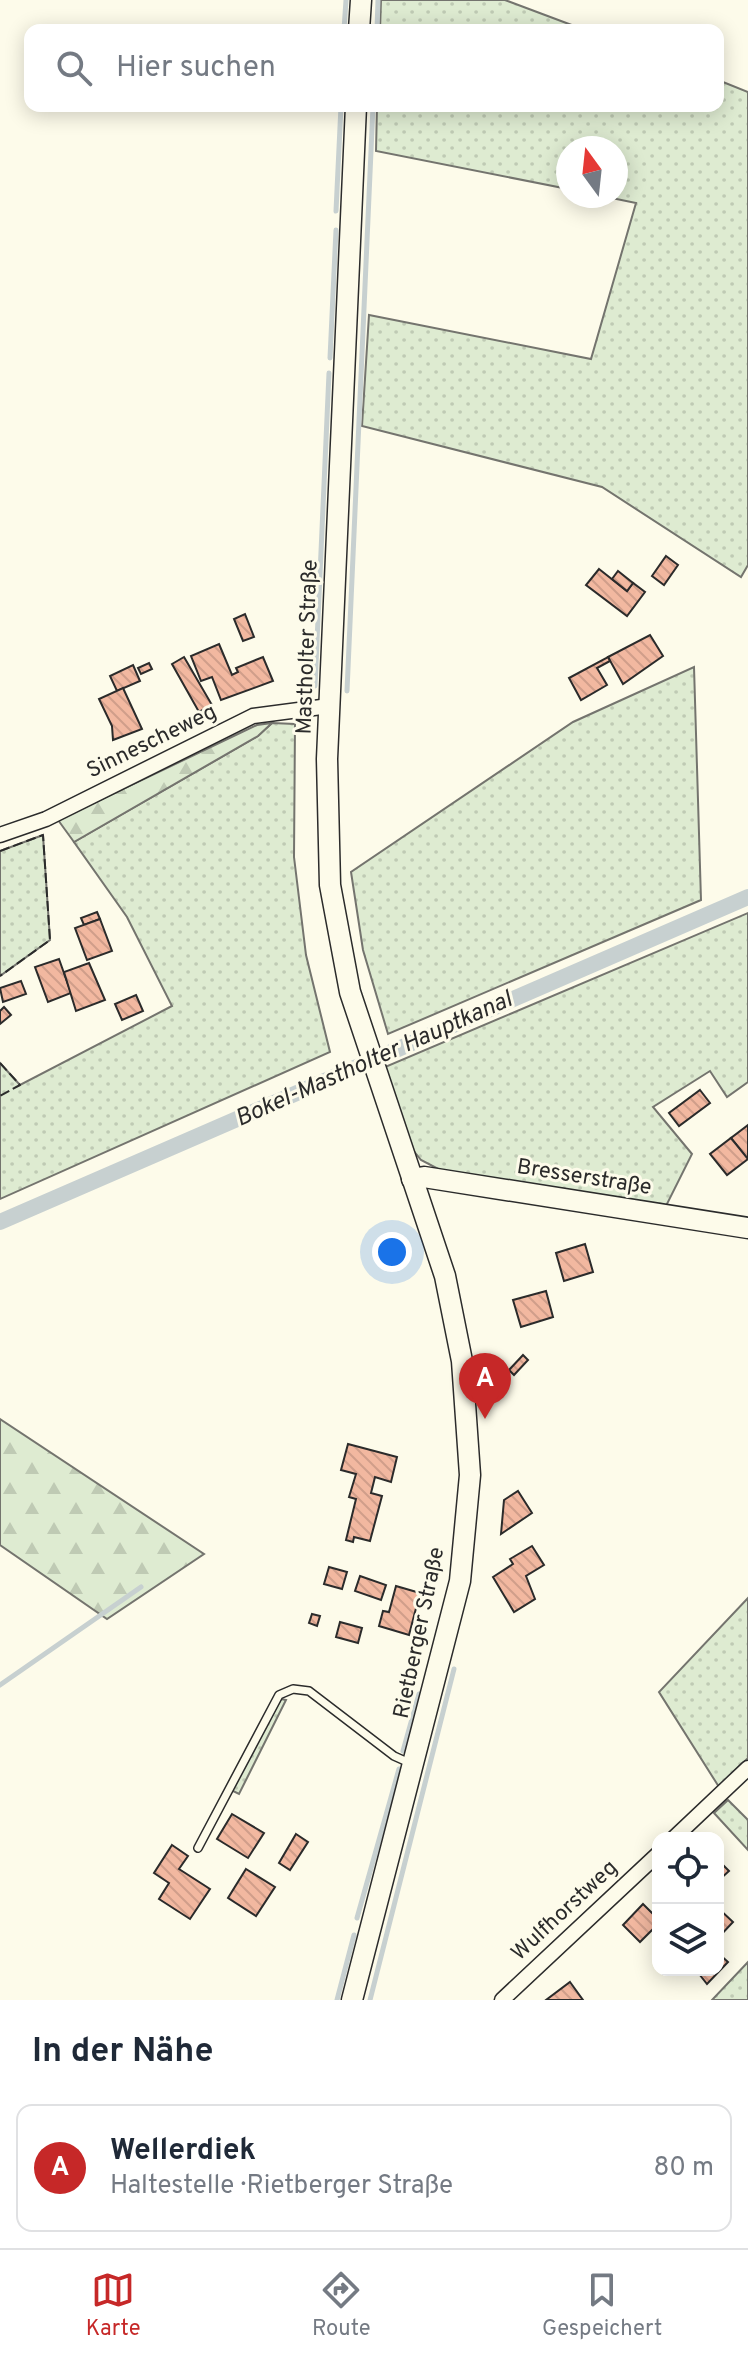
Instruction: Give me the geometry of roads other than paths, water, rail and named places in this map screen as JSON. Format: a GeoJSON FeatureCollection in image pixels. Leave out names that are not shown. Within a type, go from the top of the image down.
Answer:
{"type":"FeatureCollection","features":[{"type":"Feature","properties":{"kind":"main road"},"geometry":{"type":"LineString","coordinates":[[359,24],[361,0]]}},
{"type":"Feature","properties":{"kind":"main road","name":"Mastholter Straße"},"geometry":{"type":"LineString","coordinates":[[356,112],[326,822],[330,885],[341,952],[363,1034],[412,1179]]}},
{"type":"Feature","properties":{"kind":"main road","name":"Bresserstraße"},"geometry":{"type":"LineString","coordinates":[[412,1179],[424,1177],[748,1228]]}},
{"type":"Feature","properties":{"kind":"main road","name":"Rietberger Straße"},"geometry":{"type":"LineString","coordinates":[[352,2000],[460,1581],[470,1475],[462,1361],[445,1276],[412,1179]]}},
{"type":"Feature","properties":{"kind":"street","name":"Sinnescheweg"},"geometry":{"type":"LineString","coordinates":[[0,835],[46,819],[253,716],[329,706]]}},
{"type":"Feature","properties":{"kind":"street"},"geometry":{"type":"LineString","coordinates":[[680,1832],[748,1768]]}},
{"type":"Feature","properties":{"kind":"street","name":"Wulfhorstweg"},"geometry":{"type":"LineString","coordinates":[[502,2000],[652,1860]]}},
{"type":"Feature","properties":{"kind":"lane"},"geometry":{"type":"LineString","coordinates":[[198,1848],[279,1695],[293,1689],[309,1691],[394,1756],[414,1765]]}},
{"type":"Feature","properties":{"kind":"waterway"},"geometry":{"type":"LineString","coordinates":[[344,24],[346,0]]}},
{"type":"Feature","properties":{"kind":"waterway"},"geometry":{"type":"LineString","coordinates":[[377,24],[378,0]]}},
{"type":"Feature","properties":{"kind":"waterway"},"geometry":{"type":"LineString","coordinates":[[336,211],[341,112]]}},
{"type":"Feature","properties":{"kind":"waterway"},"geometry":{"type":"LineString","coordinates":[[347,691],[373,112]]}},
{"type":"Feature","properties":{"kind":"waterway"},"geometry":{"type":"LineString","coordinates":[[330,358],[336,230]]}},
{"type":"Feature","properties":{"kind":"waterway"},"geometry":{"type":"LineString","coordinates":[[315,686],[329,373]]}},
{"type":"Feature","properties":{"kind":"waterway","name":"Bokel-Mastholter Hauptkanal"},"geometry":{"type":"LineString","coordinates":[[0,1222],[748,897]]}},
{"type":"Feature","properties":{"kind":"waterway"},"geometry":{"type":"LineString","coordinates":[[0,1685],[141,1587]]}},
{"type":"Feature","properties":{"kind":"waterway"},"geometry":{"type":"LineString","coordinates":[[370,2000],[454,1669]]}},
{"type":"Feature","properties":{"kind":"waterway"},"geometry":{"type":"LineString","coordinates":[[403,1751],[419,1694]]}},
{"type":"Feature","properties":{"kind":"waterway"},"geometry":{"type":"LineString","coordinates":[[357,1918],[399,1769]]}},
{"type":"Feature","properties":{"kind":"waterway"},"geometry":{"type":"LineString","coordinates":[[337,2000],[354,1935]]}},
{"type":"Feature","properties":{"kind":"place","name":"Wellerdiek"},"geometry":{"type":"Point","coordinates":[485,1419]}}]}
